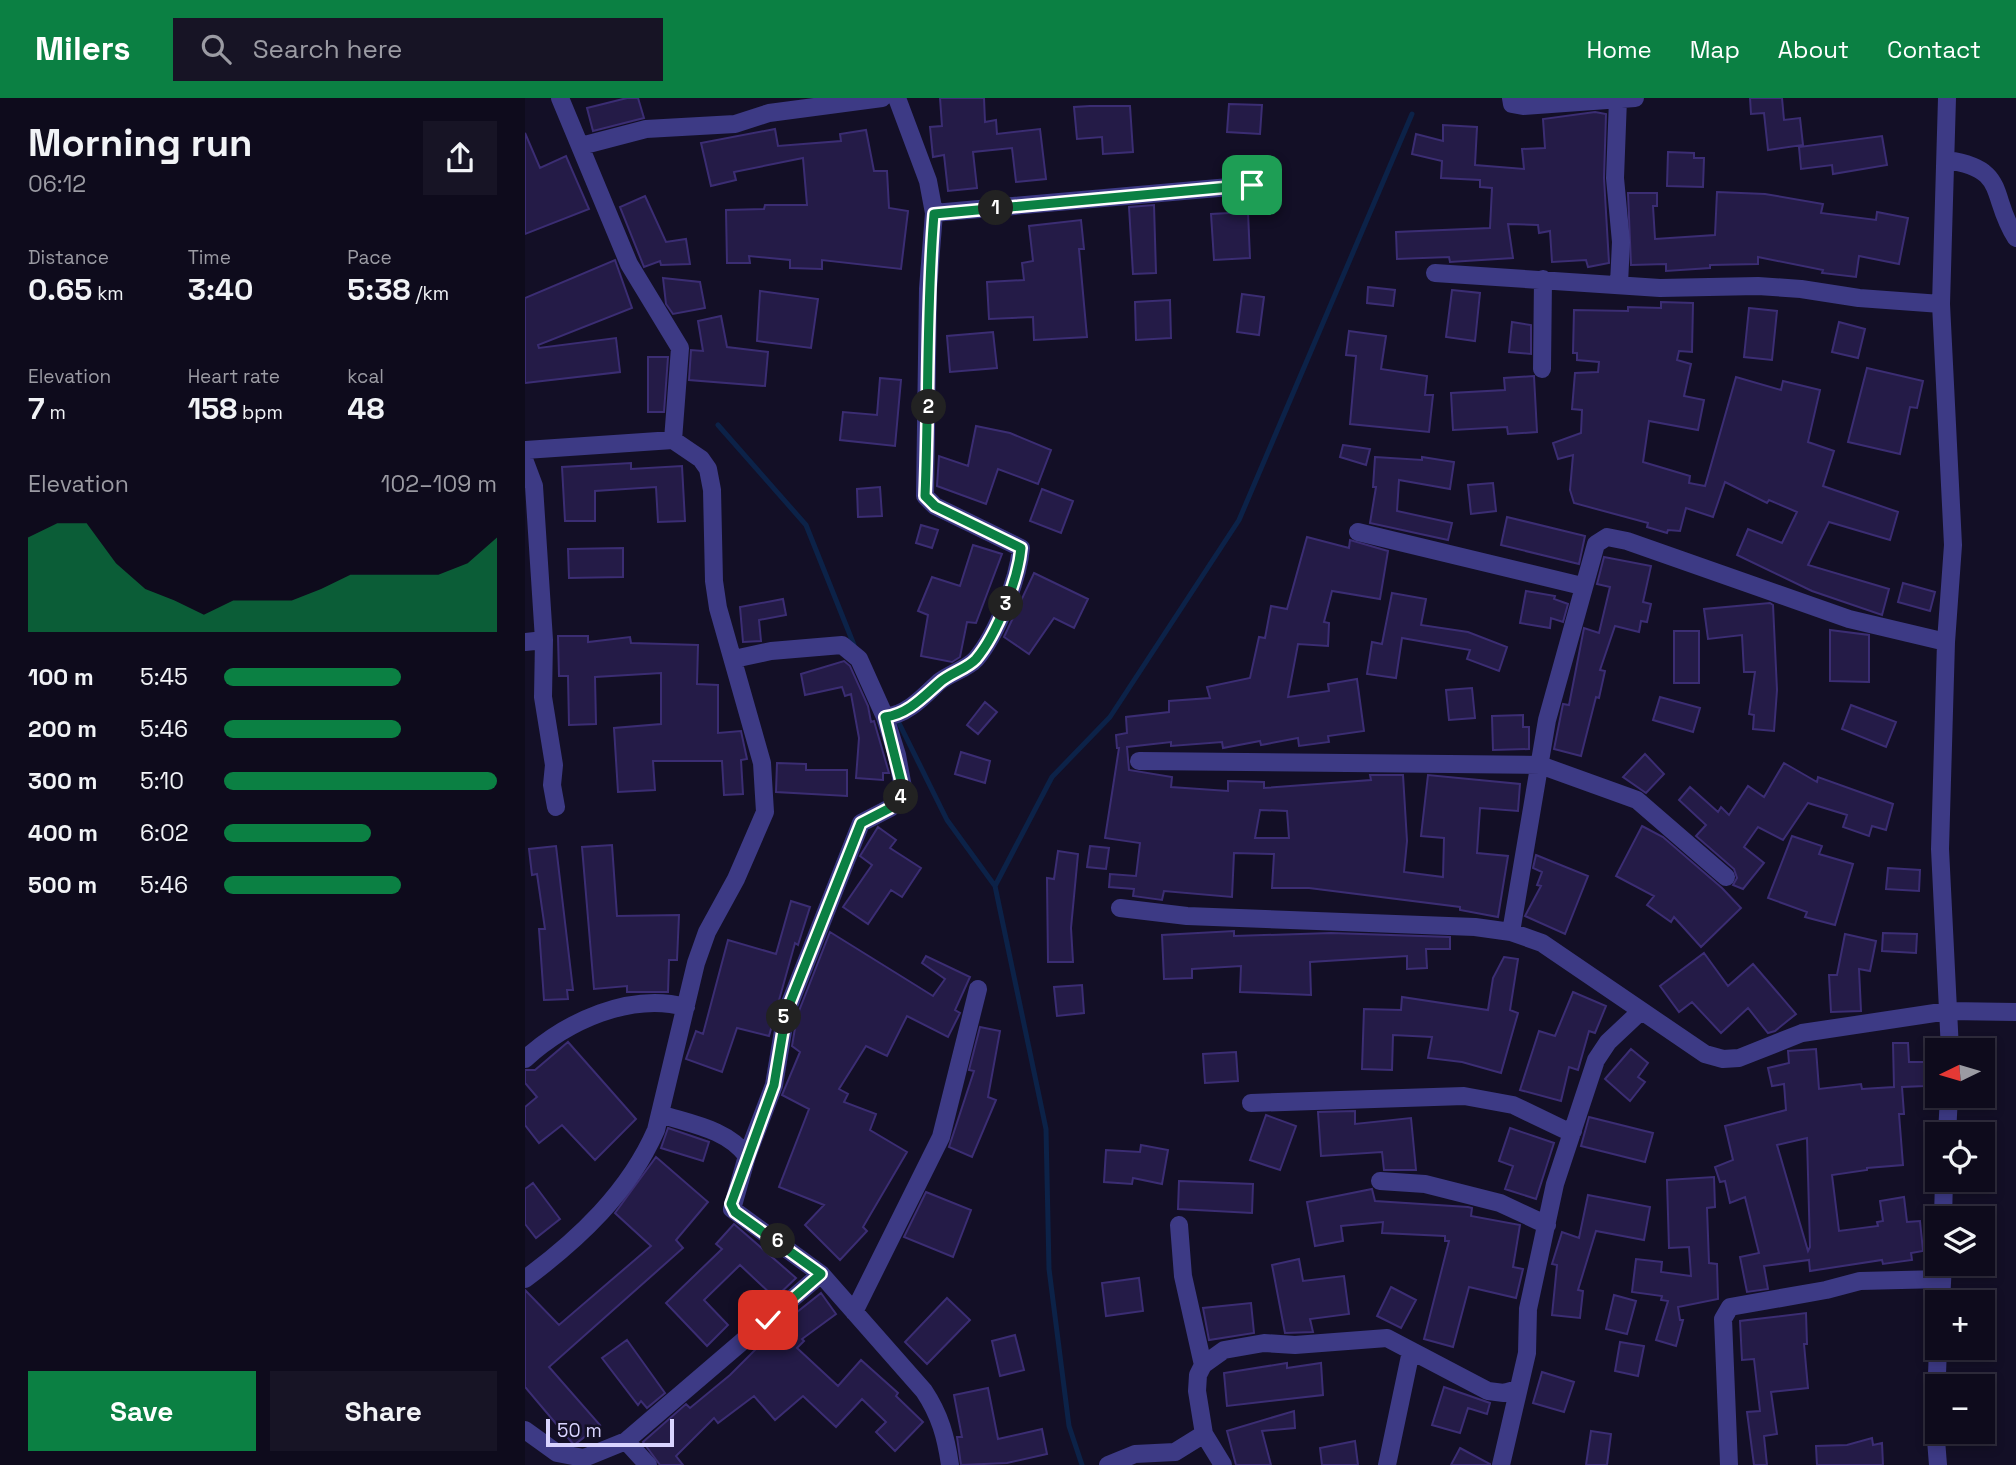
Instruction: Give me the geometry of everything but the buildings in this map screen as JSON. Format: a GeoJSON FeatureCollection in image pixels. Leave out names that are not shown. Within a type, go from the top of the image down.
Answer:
{"type":"FeatureCollection","features":[{"type":"Feature","properties":{"kind":"street"},"geometry":{"type":"LineString","coordinates":[[560,98],[629,264],[680,348],[673,440]]}},
{"type":"Feature","properties":{"kind":"street"},"geometry":{"type":"LineString","coordinates":[[581,146],[646,130],[735,124],[769,113],[882,98]]}},
{"type":"Feature","properties":{"kind":"street"},"geometry":{"type":"LineString","coordinates":[[885,717],[911,708],[944,678],[975,660],[1005,607],[1019,570],[1021,548],[935,506],[925,496],[929,408],[928,289],[934,214],[928,181],[897,98]]}},
{"type":"Feature","properties":{"kind":"street"},"geometry":{"type":"LineString","coordinates":[[1511,98],[1512,104],[1523,107],[1627,99],[1615,178],[1621,242],[1619,284]]}},
{"type":"Feature","properties":{"kind":"street"},"geometry":{"type":"LineString","coordinates":[[1947,98],[1941,304],[1953,545],[1946,642],[1940,849],[1949,1038]]}},
{"type":"Feature","properties":{"kind":"street"},"geometry":{"type":"LineString","coordinates":[[1947,160],[1979,167],[1993,183],[2016,238]]}},
{"type":"Feature","properties":{"kind":"street"},"geometry":{"type":"LineString","coordinates":[[934,214],[1252,185]]}},
{"type":"Feature","properties":{"kind":"street"},"geometry":{"type":"LineString","coordinates":[[1435,273],[1691,289],[1758,286],[1941,304]]}},
{"type":"Feature","properties":{"kind":"street"},"geometry":{"type":"LineString","coordinates":[[1542,279],[1542,369]]}},
{"type":"Feature","properties":{"kind":"street"},"geometry":{"type":"LineString","coordinates":[[525,450],[673,440],[691,450],[708,470],[714,507],[714,581],[718,608],[762,763],[765,812],[736,879],[707,932],[660,1114],[647,1151],[626,1186],[563,1251],[525,1279]]}},
{"type":"Feature","properties":{"kind":"street"},"geometry":{"type":"LineString","coordinates":[[525,462],[534,486],[544,640],[543,697],[554,765],[552,785],[556,807]]}},
{"type":"Feature","properties":{"kind":"street"},"geometry":{"type":"LineString","coordinates":[[1359,533],[1582,586]]}},
{"type":"Feature","properties":{"kind":"street"},"geometry":{"type":"LineString","coordinates":[[1511,932],[1547,720],[1582,586],[1596,544],[1607,537],[1627,541],[1849,619],[1946,642]]}},
{"type":"Feature","properties":{"kind":"street"},"geometry":{"type":"LineString","coordinates":[[525,642],[544,640]]}},
{"type":"Feature","properties":{"kind":"street"},"geometry":{"type":"LineString","coordinates":[[734,659],[771,651],[842,645],[859,659],[885,717],[904,793],[890,808],[861,823],[786,1013],[774,1085],[747,1156],[732,1209],[821,1274],[924,1391],[938,1412],[947,1439],[950,1465]]}},
{"type":"Feature","properties":{"kind":"street"},"geometry":{"type":"LineString","coordinates":[[1139,761],[1540,765],[1637,800],[1726,877]]}},
{"type":"Feature","properties":{"kind":"street"},"geometry":{"type":"LineString","coordinates":[[1120,908],[1187,916],[1475,927],[1511,932],[1542,943],[1705,1054],[1723,1059],[1739,1058],[1802,1033],[1948,1011],[2016,1012]]}},
{"type":"Feature","properties":{"kind":"street"},"geometry":{"type":"LineString","coordinates":[[854,1312],[941,1137],[978,989]]}},
{"type":"Feature","properties":{"kind":"street"},"geometry":{"type":"LineString","coordinates":[[525,1059],[541,1044],[619,1006],[667,1002],[686,1007]]}},
{"type":"Feature","properties":{"kind":"street"},"geometry":{"type":"LineString","coordinates":[[1501,1465],[1527,1353],[1528,1309],[1555,1184],[1596,1060],[1608,1042],[1641,1011]]}},
{"type":"Feature","properties":{"kind":"street"},"geometry":{"type":"LineString","coordinates":[[1251,1103],[1464,1096],[1513,1104],[1563,1129],[1573,1131]]}},
{"type":"Feature","properties":{"kind":"street"},"geometry":{"type":"LineString","coordinates":[[660,1114],[723,1134],[737,1142],[747,1156]]}},
{"type":"Feature","properties":{"kind":"street"},"geometry":{"type":"LineString","coordinates":[[1380,1181],[1425,1184],[1487,1199],[1547,1225]]}},
{"type":"Feature","properties":{"kind":"street"},"geometry":{"type":"LineString","coordinates":[[1179,1225],[1183,1276],[1203,1365]]}},
{"type":"Feature","properties":{"kind":"street"},"geometry":{"type":"LineString","coordinates":[[1729,1465],[1723,1319],[1730,1307],[1826,1290],[1860,1280],[1925,1273]]}},
{"type":"Feature","properties":{"kind":"street"},"geometry":{"type":"LineString","coordinates":[[525,1430],[557,1453],[584,1458],[626,1441],[821,1274]]}},
{"type":"Feature","properties":{"kind":"street"},"geometry":{"type":"LineString","coordinates":[[1223,1465],[1204,1434],[1197,1391],[1198,1375],[1203,1365],[1224,1350],[1264,1343],[1295,1345],[1377,1337],[1397,1342],[1488,1391],[1504,1393],[1518,1389]]}},
{"type":"Feature","properties":{"kind":"street"},"geometry":{"type":"LineString","coordinates":[[1387,1465],[1411,1351]]}},
{"type":"Feature","properties":{"kind":"street"},"geometry":{"type":"LineString","coordinates":[[1938,1360],[1935,1427],[1938,1465]]}},
{"type":"Feature","properties":{"kind":"street"},"geometry":{"type":"LineString","coordinates":[[1108,1465],[1135,1454],[1175,1452],[1204,1434]]}},
{"type":"Feature","properties":{"kind":"street"},"geometry":{"type":"LineString","coordinates":[[626,1441],[648,1465]]}},
{"type":"Feature","properties":{"kind":"waterway"},"geometry":{"type":"LineString","coordinates":[[995,886],[1052,777],[1110,717],[1239,520],[1412,114]]}},
{"type":"Feature","properties":{"kind":"waterway"},"geometry":{"type":"LineString","coordinates":[[718,425],[806,525],[854,645]]}},
{"type":"Feature","properties":{"kind":"waterway"},"geometry":{"type":"LineString","coordinates":[[896,717],[947,820],[995,886],[1046,1129],[1049,1269],[1069,1426],[1082,1465]]}},
{"type":"Feature","properties":{"kind":"route"},"geometry":{"type":"LineString","coordinates":[[768,1320],[821,1274],[750,1220],[735,1212],[731,1204],[774,1085],[780,1032],[786,1013],[861,823],[890,808],[904,793],[897,755],[885,717],[895,716],[911,708],[944,678],[975,660],[1005,607],[1019,570],[1021,548],[935,506],[925,496],[929,408],[928,289],[934,214],[1096,197],[1252,185]]}}]}
